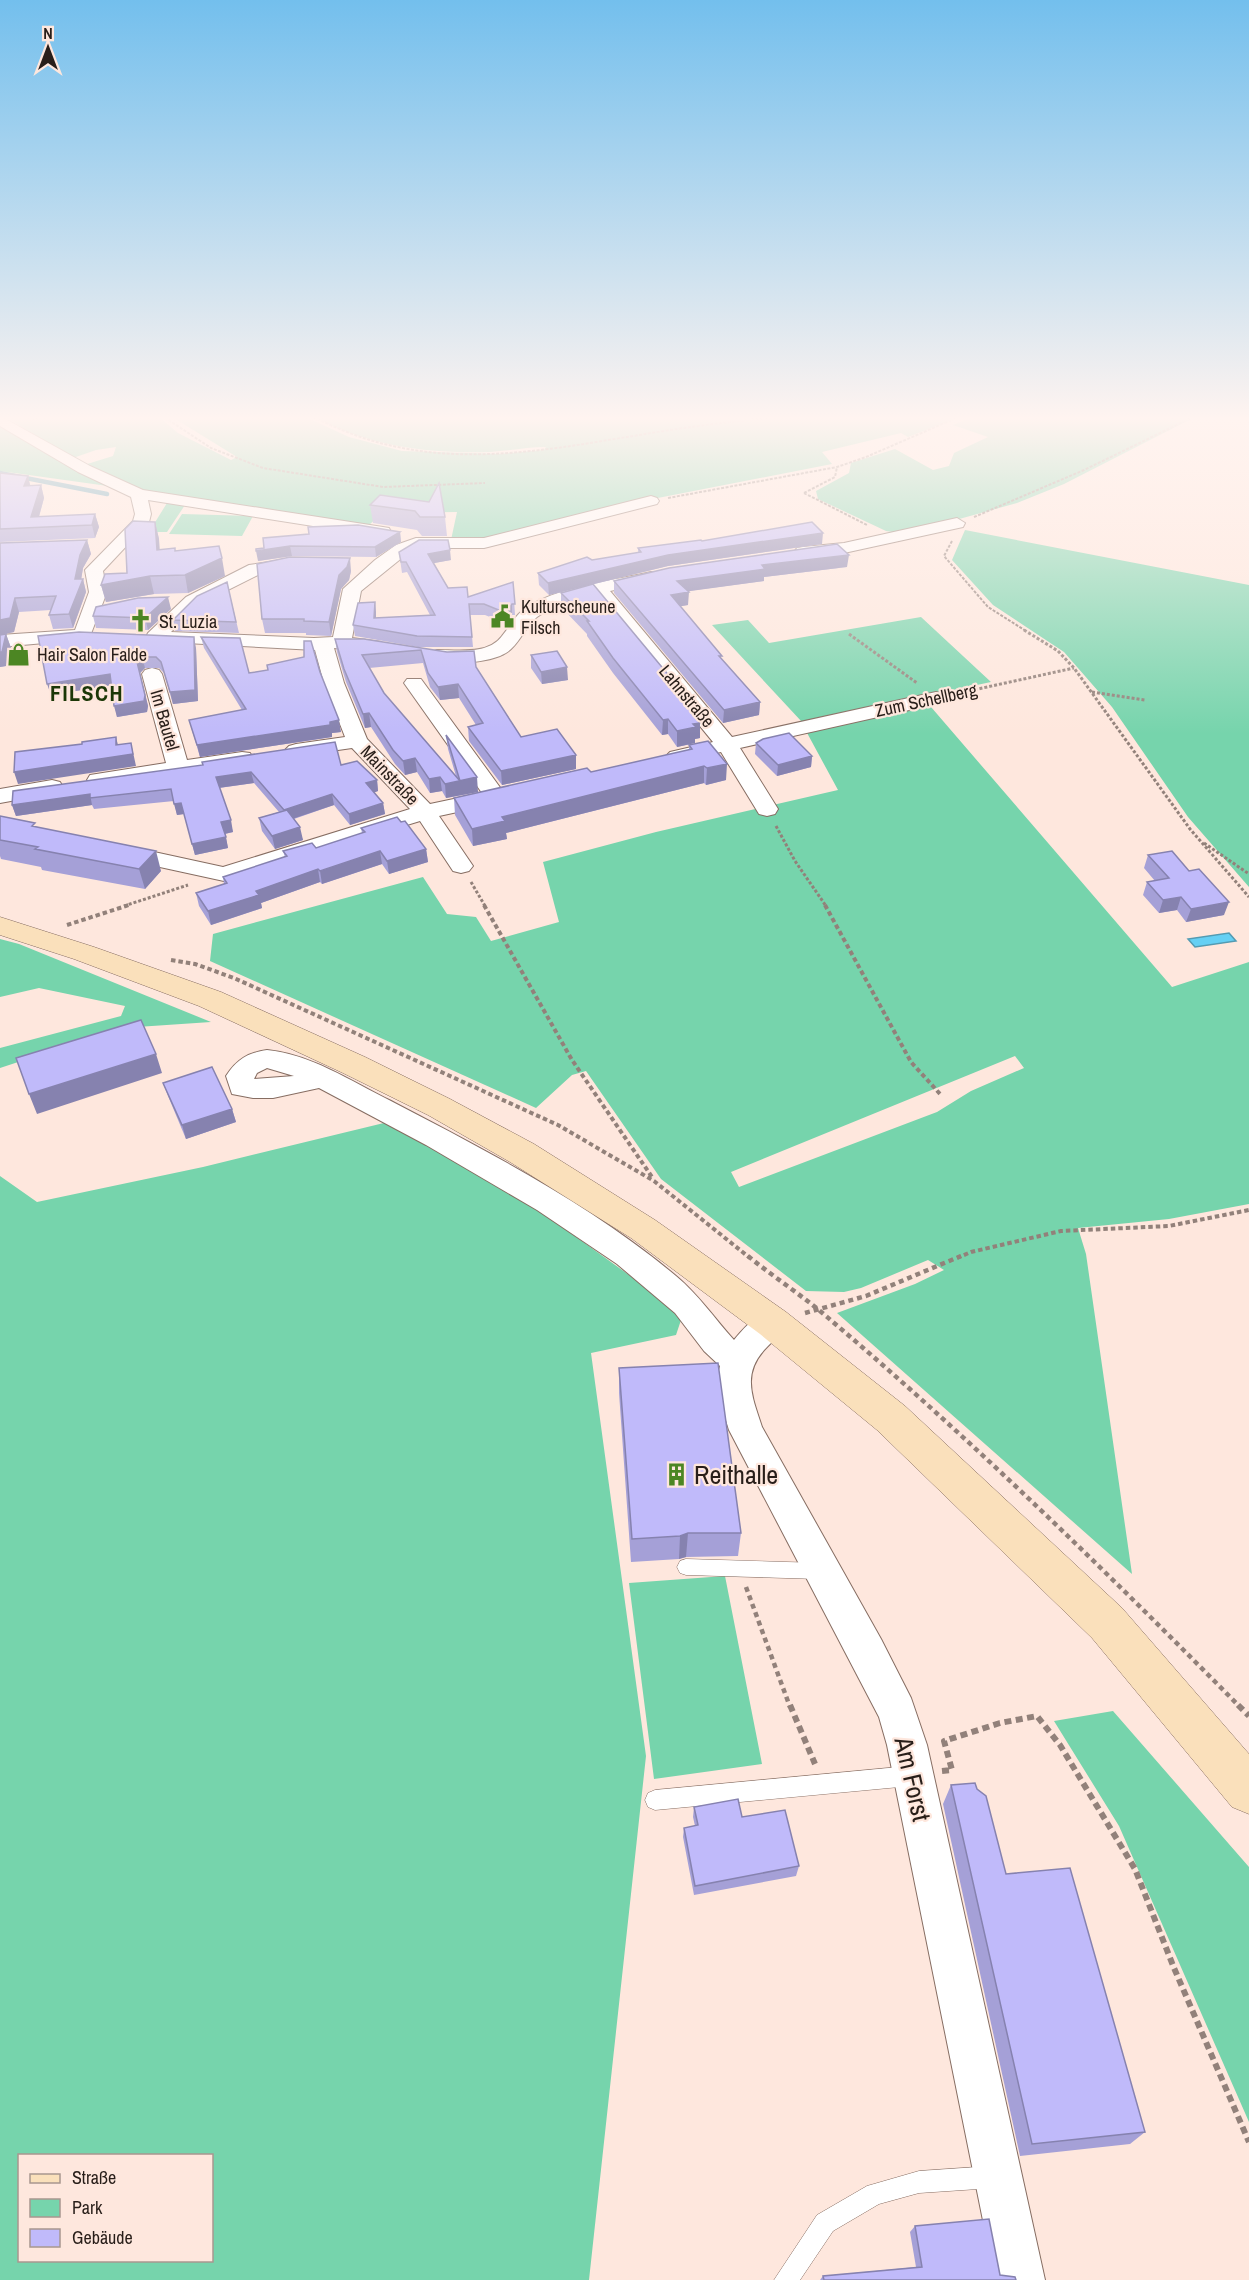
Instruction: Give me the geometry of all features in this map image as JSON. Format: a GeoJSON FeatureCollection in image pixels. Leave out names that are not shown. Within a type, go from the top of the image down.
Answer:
{"type":"FeatureCollection","features":[{"type":"Feature","properties":{"kind":"main road"},"geometry":{"type":"LineString","coordinates":[[0,926],[84,953],[210,999],[354,1065],[439,1107],[522,1153],[643,1229],[773,1323],[891,1418],[1107,1623],[1249,1790]]}},
{"type":"Feature","properties":{"kind":"street"},"geometry":{"type":"LineString","coordinates":[[82,635],[98,592],[94,570],[104,545],[141,521]]}},
{"type":"Feature","properties":{"kind":"street"},"geometry":{"type":"LineString","coordinates":[[316,521],[411,536],[416,543]]}},
{"type":"Feature","properties":{"kind":"street"},"geometry":{"type":"LineString","coordinates":[[333,643],[352,589],[402,549],[416,543],[484,543],[570,521]]}},
{"type":"Feature","properties":{"kind":"street"},"geometry":{"type":"LineString","coordinates":[[786,555],[844,548],[957,523]]}},
{"type":"Feature","properties":{"kind":"street"},"geometry":{"type":"LineString","coordinates":[[155,637],[192,601],[255,569],[292,563],[315,564]]}},
{"type":"Feature","properties":{"kind":"street"},"geometry":{"type":"LineString","coordinates":[[359,564],[381,564]]}},
{"type":"Feature","properties":{"kind":"street"},"geometry":{"type":"LineString","coordinates":[[418,655],[461,657],[490,653],[506,646],[516,627],[534,611],[564,597],[668,573]]}},
{"type":"Feature","properties":{"kind":"street","name":"Lahnstraße"},"geometry":{"type":"LineString","coordinates":[[598,589],[727,745],[766,809]]}},
{"type":"Feature","properties":{"kind":"street"},"geometry":{"type":"LineString","coordinates":[[170,600],[192,601]]}},
{"type":"Feature","properties":{"kind":"street"},"geometry":{"type":"LineString","coordinates":[[92,613],[112,609]]}},
{"type":"Feature","properties":{"kind":"street"},"geometry":{"type":"LineString","coordinates":[[0,641],[82,635],[103,636]]}},
{"type":"Feature","properties":{"kind":"street"},"geometry":{"type":"LineString","coordinates":[[134,637],[364,644],[396,651]]}},
{"type":"Feature","properties":{"kind":"street","name":"Mainstraße"},"geometry":{"type":"LineString","coordinates":[[333,643],[324,648],[334,683],[357,741],[425,812],[461,866]]}},
{"type":"Feature","properties":{"kind":"street","name":"Im Bautel"},"geometry":{"type":"LineString","coordinates":[[152,674],[178,767]]}},
{"type":"Feature","properties":{"kind":"street"},"geometry":{"type":"LineString","coordinates":[[414,683],[496,796]]}},
{"type":"Feature","properties":{"kind":"street","name":"Zum Schellberg"},"geometry":{"type":"LineString","coordinates":[[658,760],[936,698]]}},
{"type":"Feature","properties":{"kind":"street","name":"Im Bautel"},"geometry":{"type":"LineString","coordinates":[[0,796],[357,741]]}},
{"type":"Feature","properties":{"kind":"street"},"geometry":{"type":"LineString","coordinates":[[103,848],[204,872],[224,874],[425,812],[519,791]]}},
{"type":"Feature","properties":{"kind":"street"},"geometry":{"type":"LineString","coordinates":[[322,1078],[429,1133],[523,1187],[619,1250],[687,1306],[723,1353],[737,1361],[743,1349],[773,1323]]}},
{"type":"Feature","properties":{"kind":"street","name":"Am Forst"},"geometry":{"type":"LineString","coordinates":[[737,1361],[734,1374],[736,1399],[746,1430],[897,1712],[914,1775],[1020,2280]]}},
{"type":"Feature","properties":{"kind":"lane"},"geometry":{"type":"LineString","coordinates":[[686,1567],[823,1571]]}},
{"type":"Feature","properties":{"kind":"lane"},"geometry":{"type":"LineString","coordinates":[[656,1800],[914,1775]]}},
{"type":"Feature","properties":{"kind":"lane"},"geometry":{"type":"LineString","coordinates":[[786,2280],[825,2223],[875,2194],[919,2182],[999,2177]]}},
{"type":"Feature","properties":{"kind":"path"},"geometry":{"type":"LineString","coordinates":[[860,521],[893,538]]}},
{"type":"Feature","properties":{"kind":"path"},"geometry":{"type":"LineString","coordinates":[[957,523],[961,521]]}},
{"type":"Feature","properties":{"kind":"path"},"geometry":{"type":"LineString","coordinates":[[944,556],[988,607],[1058,651],[1074,668],[1199,839],[1249,897]]}},
{"type":"Feature","properties":{"kind":"path"},"geometry":{"type":"LineString","coordinates":[[849,634],[936,698]]}},
{"type":"Feature","properties":{"kind":"path","name":"Zum Schellberg"},"geometry":{"type":"LineString","coordinates":[[936,698],[1074,668]]}},
{"type":"Feature","properties":{"kind":"path"},"geometry":{"type":"LineString","coordinates":[[1091,692],[1145,700]]}},
{"type":"Feature","properties":{"kind":"path"},"geometry":{"type":"LineString","coordinates":[[766,809],[795,861],[828,910],[911,1062],[941,1095]]}},
{"type":"Feature","properties":{"kind":"path"},"geometry":{"type":"LineString","coordinates":[[1199,839],[1249,874]]}},
{"type":"Feature","properties":{"kind":"path"},"geometry":{"type":"LineString","coordinates":[[461,866],[572,1060],[654,1180]]}},
{"type":"Feature","properties":{"kind":"path"},"geometry":{"type":"LineString","coordinates":[[65,925],[224,874]]}},
{"type":"Feature","properties":{"kind":"path"},"geometry":{"type":"LineString","coordinates":[[773,1323],[866,1296],[982,1250],[1061,1231],[1169,1226],[1249,1210]]}},
{"type":"Feature","properties":{"kind":"path"},"geometry":{"type":"LineString","coordinates":[[740,1569],[791,1708],[826,1784]]}},
{"type":"Feature","properties":{"kind":"path"},"geometry":{"type":"LineString","coordinates":[[914,1775],[952,1770],[944,1741],[999,1723],[1037,1716],[1060,1745],[1135,1869],[1178,1978],[1249,2142]]}},
{"type":"Feature","properties":{"kind":"green space"},"geometry":{"type":"Polygon","coordinates":[[[156,521],[174,521],[167,532],[149,532],[156,521]]]}},
{"type":"Feature","properties":{"kind":"green space"},"geometry":{"type":"Polygon","coordinates":[[[177,521],[250,521],[242,536],[169,534],[177,521]]]}},
{"type":"Feature","properties":{"kind":"green space"},"geometry":{"type":"Polygon","coordinates":[[[337,521],[373,521],[368,526],[337,521]]]}},
{"type":"Feature","properties":{"kind":"green space"},"geometry":{"type":"Polygon","coordinates":[[[455,521],[553,521],[483,538],[451,540],[455,521]]]}},
{"type":"Feature","properties":{"kind":"green space"},"geometry":{"type":"Polygon","coordinates":[[[866,521],[950,521],[899,533],[886,531],[866,521]]]}},
{"type":"Feature","properties":{"kind":"green space"},"geometry":{"type":"Polygon","coordinates":[[[965,530],[1249,585],[1249,887],[1188,817],[1112,707],[1064,652],[993,605],[952,560],[965,530]]]}},
{"type":"Feature","properties":{"kind":"green space"},"geometry":{"type":"Polygon","coordinates":[[[921,617],[991,682],[802,722],[712,625],[748,620],[769,643],[921,617]]]}},
{"type":"Feature","properties":{"kind":"green space"},"geometry":{"type":"Polygon","coordinates":[[[925,700],[1172,987],[1249,962],[1249,1204],[1169,1219],[1078,1228],[1086,1254],[1132,1574],[837,1313],[915,1284],[944,1270],[928,1260],[861,1288],[844,1292],[806,1291],[661,1179],[586,1071],[572,1075],[536,1108],[210,961],[213,934],[423,877],[447,914],[476,917],[491,941],[559,922],[543,862],[656,832],[838,790],[806,731],[925,700]],[[1015,1056],[731,1172],[739,1187],[937,1112],[971,1091],[1024,1068],[1015,1056]]]}},
{"type":"Feature","properties":{"kind":"green space"},"geometry":{"type":"Polygon","coordinates":[[[0,939],[19,944],[211,1022],[137,1027],[88,1039],[0,1068],[0,1048],[121,1016],[125,1006],[39,988],[0,997],[0,939]]]}},
{"type":"Feature","properties":{"kind":"green space"},"geometry":{"type":"Polygon","coordinates":[[[388,1122],[532,1205],[683,1314],[676,1335],[591,1353],[646,1756],[589,2280],[0,2280],[0,1176],[37,1202],[203,1167],[388,1122]]]}},
{"type":"Feature","properties":{"kind":"green space"},"geometry":{"type":"Polygon","coordinates":[[[725,1576],[762,1764],[654,1779],[629,1583],[725,1576]]]}},
{"type":"Feature","properties":{"kind":"green space"},"geometry":{"type":"Polygon","coordinates":[[[1113,1711],[1249,1867],[1249,2122],[1119,1826],[1054,1721],[1113,1711]]]}},
{"type":"Feature","properties":{"kind":"water"},"geometry":{"type":"Polygon","coordinates":[[[1229,933],[1236,941],[1195,947],[1188,939],[1229,933]]]}},
{"type":"Feature","properties":{"kind":"building"},"geometry":{"type":"Polygon","coordinates":[[[0,521],[93,521],[92,525],[0,529],[0,521]]]}},
{"type":"Feature","properties":{"kind":"building"},"geometry":{"type":"Polygon","coordinates":[[[133,521],[155,522],[157,550],[175,548],[175,551],[219,546],[222,558],[185,575],[150,576],[101,585],[105,574],[127,573],[125,529],[133,521]]]}},
{"type":"Feature","properties":{"kind":"building"},"geometry":{"type":"Polygon","coordinates":[[[812,522],[823,533],[668,555],[548,583],[538,573],[587,557],[592,560],[641,552],[638,548],[702,541],[812,522]]]}},
{"type":"Feature","properties":{"kind":"building"},"geometry":{"type":"Polygon","coordinates":[[[358,525],[400,532],[375,547],[290,546],[256,551],[256,549],[264,548],[263,538],[309,534],[308,527],[358,525]]]}},
{"type":"Feature","properties":{"kind":"building"},"geometry":{"type":"Polygon","coordinates":[[[87,540],[80,555],[75,579],[83,579],[69,614],[49,615],[56,596],[15,598],[10,618],[0,620],[0,543],[87,540]]]}},
{"type":"Feature","properties":{"kind":"building"},"geometry":{"type":"Polygon","coordinates":[[[419,540],[448,540],[450,550],[428,554],[448,588],[467,587],[468,597],[513,582],[515,604],[512,604],[506,613],[484,604],[469,604],[472,637],[417,636],[353,625],[358,603],[375,602],[374,618],[435,615],[406,562],[401,562],[399,552],[419,540]]]}},
{"type":"Feature","properties":{"kind":"building"},"geometry":{"type":"Polygon","coordinates":[[[837,544],[849,555],[762,565],[765,569],[677,581],[689,592],[671,595],[722,656],[719,656],[760,702],[724,710],[614,581],[669,568],[837,544]]]}},
{"type":"Feature","properties":{"kind":"building"},"geometry":{"type":"Polygon","coordinates":[[[290,557],[350,558],[347,567],[339,575],[329,622],[304,621],[304,619],[262,619],[257,564],[290,557]]]}},
{"type":"Feature","properties":{"kind":"building"},"geometry":{"type":"Polygon","coordinates":[[[227,582],[236,622],[173,620],[197,596],[227,582]]]}},
{"type":"Feature","properties":{"kind":"building"},"geometry":{"type":"Polygon","coordinates":[[[593,584],[700,713],[694,714],[700,723],[693,724],[696,727],[677,731],[668,719],[663,720],[613,658],[587,621],[589,621],[561,593],[593,584]]]}},
{"type":"Feature","properties":{"kind":"building"},"geometry":{"type":"Polygon","coordinates":[[[168,597],[145,618],[93,616],[96,607],[138,598],[168,597]]]}},
{"type":"Feature","properties":{"kind":"building"},"geometry":{"type":"Polygon","coordinates":[[[79,632],[194,637],[195,690],[170,692],[161,662],[156,657],[142,657],[137,662],[145,695],[144,701],[114,706],[110,674],[47,684],[38,636],[79,632]]]}},
{"type":"Feature","properties":{"kind":"building"},"geometry":{"type":"Polygon","coordinates":[[[6,634],[2,652],[0,652],[0,635],[6,634]]]}},
{"type":"Feature","properties":{"kind":"building"},"geometry":{"type":"Polygon","coordinates":[[[201,637],[240,638],[249,673],[268,670],[267,665],[304,657],[304,641],[311,641],[320,672],[339,720],[330,722],[330,725],[197,745],[189,720],[246,709],[201,637]]]}},
{"type":"Feature","properties":{"kind":"building"},"geometry":{"type":"Polygon","coordinates":[[[335,639],[364,639],[447,652],[474,651],[476,667],[521,737],[557,729],[576,755],[501,771],[468,727],[483,723],[458,684],[438,687],[428,673],[421,650],[362,655],[384,693],[460,781],[445,784],[440,777],[429,779],[415,758],[403,761],[393,750],[369,713],[363,714],[344,669],[335,639]]]}},
{"type":"Feature","properties":{"kind":"building"},"geometry":{"type":"Polygon","coordinates":[[[557,651],[567,667],[541,672],[531,655],[557,651]]]}},
{"type":"Feature","properties":{"kind":"building"},"geometry":{"type":"Polygon","coordinates":[[[789,733],[812,756],[778,765],[756,743],[763,739],[789,733]]]}},
{"type":"Feature","properties":{"kind":"building"},"geometry":{"type":"Polygon","coordinates":[[[446,735],[477,777],[460,781],[446,735]]]}},
{"type":"Feature","properties":{"kind":"building"},"geometry":{"type":"Polygon","coordinates":[[[116,737],[116,745],[131,743],[133,754],[14,772],[15,752],[82,744],[82,742],[116,737]]]}},
{"type":"Feature","properties":{"kind":"building"},"geometry":{"type":"Polygon","coordinates":[[[708,741],[727,764],[707,768],[704,766],[502,817],[505,821],[472,829],[454,798],[587,768],[591,772],[692,749],[689,745],[708,741]]]}},
{"type":"Feature","properties":{"kind":"building"},"geometry":{"type":"Polygon","coordinates":[[[335,742],[341,765],[357,761],[377,780],[366,783],[383,803],[349,814],[332,794],[284,810],[251,772],[216,777],[231,820],[221,822],[226,837],[192,844],[181,803],[174,804],[171,789],[90,798],[90,794],[12,805],[13,791],[203,765],[202,762],[335,742]]]}},
{"type":"Feature","properties":{"kind":"building"},"geometry":{"type":"Polygon","coordinates":[[[287,810],[300,827],[272,836],[259,818],[287,810]]]}},
{"type":"Feature","properties":{"kind":"building"},"geometry":{"type":"Polygon","coordinates":[[[0,816],[35,823],[32,826],[156,851],[139,869],[35,849],[38,847],[0,840],[0,816]]]}},
{"type":"Feature","properties":{"kind":"building"},"geometry":{"type":"Polygon","coordinates":[[[397,817],[401,822],[405,821],[426,849],[387,861],[380,851],[320,871],[318,869],[256,891],[259,895],[208,911],[196,893],[227,883],[223,877],[287,856],[283,851],[312,843],[316,848],[365,832],[361,828],[397,817]]]}},
{"type":"Feature","properties":{"kind":"building"},"geometry":{"type":"Polygon","coordinates":[[[1172,851],[1189,871],[1199,869],[1229,902],[1191,909],[1181,897],[1163,900],[1147,882],[1169,878],[1148,855],[1172,851]]]}},
{"type":"Feature","properties":{"kind":"building"},"geometry":{"type":"Polygon","coordinates":[[[141,1020],[156,1054],[29,1094],[16,1058],[141,1020]]]}},
{"type":"Feature","properties":{"kind":"building"},"geometry":{"type":"Polygon","coordinates":[[[212,1067],[232,1109],[182,1125],[163,1083],[212,1067]]]}},
{"type":"Feature","properties":{"kind":"building","name":"Reithalle"},"geometry":{"type":"Polygon","coordinates":[[[718,1363],[741,1533],[688,1533],[680,1536],[632,1539],[619,1368],[718,1363]]]}},
{"type":"Feature","properties":{"kind":"building"},"geometry":{"type":"Polygon","coordinates":[[[975,1783],[977,1789],[986,1796],[1006,1874],[1070,1868],[1145,2132],[1032,2144],[951,1785],[975,1783]]]}},
{"type":"Feature","properties":{"kind":"building"},"geometry":{"type":"Polygon","coordinates":[[[738,1799],[742,1817],[785,1810],[799,1866],[695,1886],[684,1828],[698,1825],[694,1807],[738,1799]]]}},
{"type":"Feature","properties":{"kind":"building"},"geometry":{"type":"Polygon","coordinates":[[[989,2219],[1000,2275],[1015,2277],[1016,2280],[824,2280],[823,2276],[922,2267],[915,2226],[989,2219]]]}},
{"type":"Feature","properties":{"kind":"place","name":"Kulturscheune Filsch"},"geometry":{"type":"Point","coordinates":[503,616]}},
{"type":"Feature","properties":{"kind":"place","name":"St. Luzia"},"geometry":{"type":"Point","coordinates":[141,621]}},
{"type":"Feature","properties":{"kind":"place","name":"Hair Salon Falde"},"geometry":{"type":"Point","coordinates":[19,654]}},
{"type":"Feature","properties":{"kind":"place","name":"Reithalle"},"geometry":{"type":"Point","coordinates":[676,1474]}},
{"type":"Feature","properties":{"kind":"district","name":"FILSCH"},"geometry":{"type":"Point","coordinates":[87,693]}}]}
